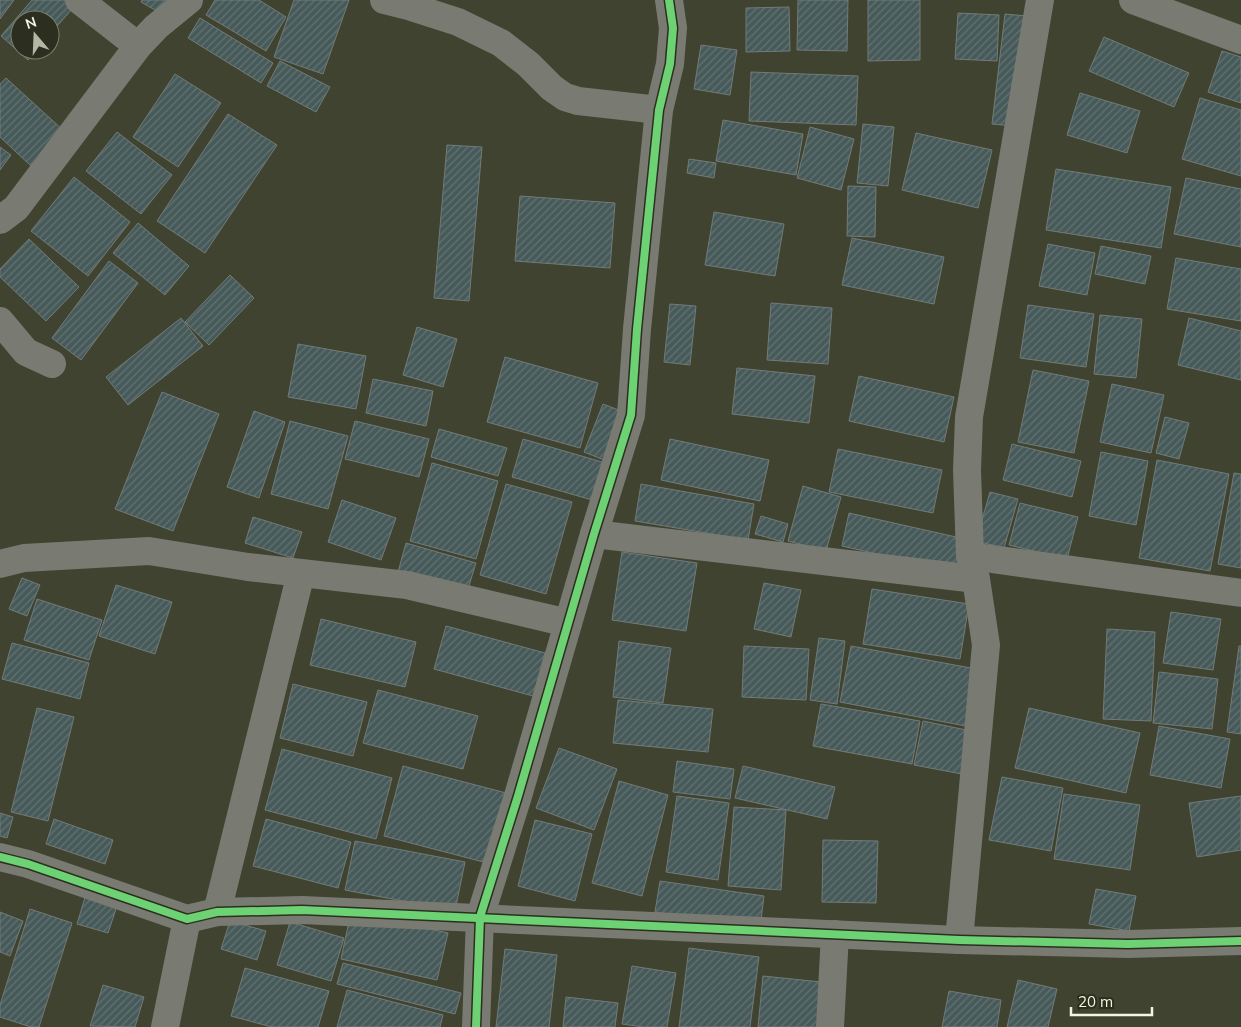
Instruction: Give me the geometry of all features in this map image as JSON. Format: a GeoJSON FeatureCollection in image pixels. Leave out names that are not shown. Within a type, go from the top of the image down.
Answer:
{"type":"FeatureCollection","features":[{"type":"Feature","properties":{"kind":"street"},"geometry":{"type":"LineString","coordinates":[[79,0],[138,46]]}},
{"type":"Feature","properties":{"kind":"street"},"geometry":{"type":"LineString","coordinates":[[0,220],[16,208],[138,46],[156,27],[190,0]]}},
{"type":"Feature","properties":{"kind":"street"},"geometry":{"type":"LineString","coordinates":[[384,0],[458,22],[501,43],[528,64],[552,88],[565,97],[578,101],[659,110]]}},
{"type":"Feature","properties":{"kind":"street"},"geometry":{"type":"LineString","coordinates":[[476,1027],[480,917],[518,796],[631,414],[637,329],[659,110],[670,64],[673,28],[669,0]]}},
{"type":"Feature","properties":{"kind":"street"},"geometry":{"type":"LineString","coordinates":[[959,940],[986,645],[973,568],[967,479],[969,417],[1040,0]]}},
{"type":"Feature","properties":{"kind":"street"},"geometry":{"type":"LineString","coordinates":[[1133,0],[1241,40]]}},
{"type":"Feature","properties":{"kind":"street"},"geometry":{"type":"LineString","coordinates":[[0,321],[26,352],[52,364]]}},
{"type":"Feature","properties":{"kind":"street"},"geometry":{"type":"LineString","coordinates":[[594,534],[1241,593]]}},
{"type":"Feature","properties":{"kind":"street"},"geometry":{"type":"LineString","coordinates":[[0,564],[24,558],[149,551],[248,567],[406,585],[568,623]]}},
{"type":"Feature","properties":{"kind":"street"},"geometry":{"type":"LineString","coordinates":[[217,912],[301,573]]}},
{"type":"Feature","properties":{"kind":"street"},"geometry":{"type":"LineString","coordinates":[[0,856],[47,870],[187,919],[217,912],[302,910],[959,940],[1128,944],[1241,941]]}},
{"type":"Feature","properties":{"kind":"street"},"geometry":{"type":"LineString","coordinates":[[165,1027],[187,919]]}},
{"type":"Feature","properties":{"kind":"street"},"geometry":{"type":"LineString","coordinates":[[830,1027],[835,934]]}},
{"type":"Feature","properties":{"kind":"building"},"geometry":{"type":"Polygon","coordinates":[[[0,0],[14,0],[0,19],[0,0]]]}},
{"type":"Feature","properties":{"kind":"building"},"geometry":{"type":"Polygon","coordinates":[[[32,0],[64,0],[73,8],[60,23],[60,10],[23,10],[32,0]]]}},
{"type":"Feature","properties":{"kind":"building"},"geometry":{"type":"Polygon","coordinates":[[[142,0],[178,0],[167,17],[141,2],[142,0]]]}},
{"type":"Feature","properties":{"kind":"building"},"geometry":{"type":"Polygon","coordinates":[[[215,0],[259,0],[286,17],[266,51],[206,15],[215,0]]]}},
{"type":"Feature","properties":{"kind":"building"},"geometry":{"type":"Polygon","coordinates":[[[294,0],[349,0],[323,74],[274,57],[294,0]]]}},
{"type":"Feature","properties":{"kind":"building"},"geometry":{"type":"Polygon","coordinates":[[[798,0],[848,0],[847,51],[797,50],[798,0]]]}},
{"type":"Feature","properties":{"kind":"building"},"geometry":{"type":"Polygon","coordinates":[[[868,0],[920,0],[920,60],[868,61],[868,0]]]}},
{"type":"Feature","properties":{"kind":"building"},"geometry":{"type":"Polygon","coordinates":[[[789,7],[790,51],[746,52],[746,8],[789,7]]]}},
{"type":"Feature","properties":{"kind":"building"},"geometry":{"type":"Polygon","coordinates":[[[958,13],[999,15],[997,61],[955,59],[958,13]]]}},
{"type":"Feature","properties":{"kind":"building"},"geometry":{"type":"Polygon","coordinates":[[[1005,14],[1027,16],[1014,126],[992,124],[1005,14]]]}},
{"type":"Feature","properties":{"kind":"building"},"geometry":{"type":"Polygon","coordinates":[[[200,18],[273,63],[261,83],[188,38],[200,18]]]}},
{"type":"Feature","properties":{"kind":"building"},"geometry":{"type":"Polygon","coordinates":[[[10,26],[10,44],[1,36],[10,26]]]}},
{"type":"Feature","properties":{"kind":"building"},"geometry":{"type":"Polygon","coordinates":[[[1104,37],[1189,73],[1174,107],[1089,71],[1104,37]]]}},
{"type":"Feature","properties":{"kind":"building"},"geometry":{"type":"Polygon","coordinates":[[[701,45],[737,50],[730,95],[694,89],[701,45]]]}},
{"type":"Feature","properties":{"kind":"building"},"geometry":{"type":"Polygon","coordinates":[[[1222,51],[1241,57],[1241,103],[1208,92],[1222,51]]]}},
{"type":"Feature","properties":{"kind":"building"},"geometry":{"type":"Polygon","coordinates":[[[280,61],[330,87],[316,112],[267,86],[280,61]]]}},
{"type":"Feature","properties":{"kind":"building"},"geometry":{"type":"Polygon","coordinates":[[[751,72],[858,76],[856,125],[749,121],[751,72]]]}},
{"type":"Feature","properties":{"kind":"building"},"geometry":{"type":"Polygon","coordinates":[[[175,74],[221,103],[178,167],[133,137],[175,74]]]}},
{"type":"Feature","properties":{"kind":"building"},"geometry":{"type":"Polygon","coordinates":[[[6,78],[64,131],[31,166],[0,137],[0,84],[6,78]]]}},
{"type":"Feature","properties":{"kind":"building"},"geometry":{"type":"Polygon","coordinates":[[[1080,93],[1140,111],[1127,153],[1067,135],[1080,93]]]}},
{"type":"Feature","properties":{"kind":"building"},"geometry":{"type":"Polygon","coordinates":[[[1200,98],[1241,110],[1241,176],[1182,159],[1200,98]]]}},
{"type":"Feature","properties":{"kind":"building"},"geometry":{"type":"Polygon","coordinates":[[[228,114],[277,145],[205,253],[157,221],[228,114]]]}},
{"type":"Feature","properties":{"kind":"building"},"geometry":{"type":"Polygon","coordinates":[[[723,120],[803,134],[796,175],[716,161],[723,120]]]}},
{"type":"Feature","properties":{"kind":"building"},"geometry":{"type":"Polygon","coordinates":[[[863,124],[894,127],[888,186],[857,183],[863,124]]]}},
{"type":"Feature","properties":{"kind":"building"},"geometry":{"type":"Polygon","coordinates":[[[810,127],[854,139],[841,190],[797,178],[810,127]]]}},
{"type":"Feature","properties":{"kind":"building"},"geometry":{"type":"Polygon","coordinates":[[[117,132],[172,175],[141,214],[86,171],[117,132]]]}},
{"type":"Feature","properties":{"kind":"building"},"geometry":{"type":"Polygon","coordinates":[[[916,133],[992,150],[978,208],[902,190],[916,133]]]}},
{"type":"Feature","properties":{"kind":"building"},"geometry":{"type":"Polygon","coordinates":[[[447,145],[482,147],[469,301],[434,298],[447,145]]]}},
{"type":"Feature","properties":{"kind":"building"},"geometry":{"type":"Polygon","coordinates":[[[0,147],[11,155],[0,170],[0,147]]]}},
{"type":"Feature","properties":{"kind":"building"},"geometry":{"type":"Polygon","coordinates":[[[689,159],[716,163],[714,178],[687,173],[689,159]]]}},
{"type":"Feature","properties":{"kind":"building"},"geometry":{"type":"Polygon","coordinates":[[[1056,169],[1171,187],[1161,248],[1046,230],[1056,169]]]}},
{"type":"Feature","properties":{"kind":"building"},"geometry":{"type":"Polygon","coordinates":[[[74,177],[130,222],[88,276],[31,231],[74,177]]]}},
{"type":"Feature","properties":{"kind":"building"},"geometry":{"type":"Polygon","coordinates":[[[1186,178],[1241,189],[1241,247],[1174,234],[1186,178]]]}},
{"type":"Feature","properties":{"kind":"building"},"geometry":{"type":"Polygon","coordinates":[[[848,186],[876,187],[875,237],[847,236],[848,186]]]}},
{"type":"Feature","properties":{"kind":"building"},"geometry":{"type":"Polygon","coordinates":[[[520,196],[615,203],[610,268],[515,261],[520,196]]]}},
{"type":"Feature","properties":{"kind":"building"},"geometry":{"type":"Polygon","coordinates":[[[714,212],[784,224],[775,276],[705,265],[714,212]]]}},
{"type":"Feature","properties":{"kind":"building"},"geometry":{"type":"Polygon","coordinates":[[[138,223],[189,266],[165,295],[113,253],[138,223]]]}},
{"type":"Feature","properties":{"kind":"building"},"geometry":{"type":"Polygon","coordinates":[[[852,238],[944,257],[934,304],[842,285],[852,238]]]}},
{"type":"Feature","properties":{"kind":"building"},"geometry":{"type":"Polygon","coordinates":[[[29,239],[79,287],[46,321],[0,277],[0,269],[29,239]]]}},
{"type":"Feature","properties":{"kind":"building"},"geometry":{"type":"Polygon","coordinates":[[[1048,244],[1095,253],[1087,295],[1039,286],[1048,244]]]}},
{"type":"Feature","properties":{"kind":"building"},"geometry":{"type":"Polygon","coordinates":[[[1101,246],[1151,256],[1145,284],[1095,274],[1101,246]]]}},
{"type":"Feature","properties":{"kind":"building"},"geometry":{"type":"Polygon","coordinates":[[[1176,258],[1241,269],[1241,321],[1167,309],[1176,258]]]}},
{"type":"Feature","properties":{"kind":"building"},"geometry":{"type":"Polygon","coordinates":[[[109,261],[138,283],[81,360],[52,338],[109,261]]]}},
{"type":"Feature","properties":{"kind":"building"},"geometry":{"type":"Polygon","coordinates":[[[230,275],[254,298],[209,345],[185,322],[230,275]]]}},
{"type":"Feature","properties":{"kind":"building"},"geometry":{"type":"Polygon","coordinates":[[[771,303],[832,308],[828,364],[767,360],[771,303]]]}},
{"type":"Feature","properties":{"kind":"building"},"geometry":{"type":"Polygon","coordinates":[[[670,304],[696,306],[690,365],[664,362],[670,304]]]}},
{"type":"Feature","properties":{"kind":"building"},"geometry":{"type":"Polygon","coordinates":[[[1028,305],[1094,314],[1086,367],[1020,358],[1028,305]]]}},
{"type":"Feature","properties":{"kind":"building"},"geometry":{"type":"Polygon","coordinates":[[[1100,315],[1142,319],[1136,378],[1094,374],[1100,315]]]}},
{"type":"Feature","properties":{"kind":"building"},"geometry":{"type":"Polygon","coordinates":[[[181,318],[203,346],[128,405],[106,377],[181,318]]]}},
{"type":"Feature","properties":{"kind":"building"},"geometry":{"type":"Polygon","coordinates":[[[1189,318],[1241,331],[1241,380],[1178,365],[1189,318]]]}},
{"type":"Feature","properties":{"kind":"building"},"geometry":{"type":"Polygon","coordinates":[[[417,327],[457,339],[443,387],[403,375],[417,327]]]}},
{"type":"Feature","properties":{"kind":"building"},"geometry":{"type":"Polygon","coordinates":[[[298,344],[366,356],[356,409],[288,397],[298,344]]]}},
{"type":"Feature","properties":{"kind":"building"},"geometry":{"type":"Polygon","coordinates":[[[505,357],[598,383],[580,448],[487,422],[505,357]]]}},
{"type":"Feature","properties":{"kind":"building"},"geometry":{"type":"Polygon","coordinates":[[[737,368],[815,376],[809,423],[732,414],[737,368]]]}},
{"type":"Feature","properties":{"kind":"building"},"geometry":{"type":"Polygon","coordinates":[[[1033,370],[1089,381],[1074,453],[1018,442],[1033,370]]]}},
{"type":"Feature","properties":{"kind":"building"},"geometry":{"type":"Polygon","coordinates":[[[859,376],[954,397],[944,442],[849,421],[859,376]]]}},
{"type":"Feature","properties":{"kind":"building"},"geometry":{"type":"Polygon","coordinates":[[[373,379],[433,391],[426,426],[366,413],[373,379]]]}},
{"type":"Feature","properties":{"kind":"building"},"geometry":{"type":"Polygon","coordinates":[[[1112,384],[1164,395],[1151,453],[1100,442],[1112,384]]]}},
{"type":"Feature","properties":{"kind":"building"},"geometry":{"type":"Polygon","coordinates":[[[162,392],[219,414],[173,531],[115,509],[162,392]]]}},
{"type":"Feature","properties":{"kind":"building"},"geometry":{"type":"Polygon","coordinates":[[[603,404],[629,414],[609,462],[584,452],[603,404]]]}},
{"type":"Feature","properties":{"kind":"building"},"geometry":{"type":"Polygon","coordinates":[[[254,411],[285,422],[259,498],[227,487],[254,411]]]}},
{"type":"Feature","properties":{"kind":"building"},"geometry":{"type":"Polygon","coordinates":[[[1165,417],[1189,423],[1179,459],[1156,453],[1165,417]]]}},
{"type":"Feature","properties":{"kind":"building"},"geometry":{"type":"Polygon","coordinates":[[[290,421],[348,436],[328,509],[271,494],[290,421]]]}},
{"type":"Feature","properties":{"kind":"building"},"geometry":{"type":"Polygon","coordinates":[[[355,421],[429,439],[419,477],[345,459],[355,421]]]}},
{"type":"Feature","properties":{"kind":"building"},"geometry":{"type":"Polygon","coordinates":[[[439,429],[507,448],[498,476],[431,457],[439,429]]]}},
{"type":"Feature","properties":{"kind":"building"},"geometry":{"type":"Polygon","coordinates":[[[523,439],[609,464],[599,502],[512,477],[523,439]]]}},
{"type":"Feature","properties":{"kind":"building"},"geometry":{"type":"Polygon","coordinates":[[[670,439],[769,460],[760,501],[661,480],[670,439]]]}},
{"type":"Feature","properties":{"kind":"building"},"geometry":{"type":"Polygon","coordinates":[[[1012,444],[1081,461],[1072,497],[1003,480],[1012,444]]]}},
{"type":"Feature","properties":{"kind":"building"},"geometry":{"type":"Polygon","coordinates":[[[838,449],[942,470],[933,513],[829,492],[838,449]]]}},
{"type":"Feature","properties":{"kind":"building"},"geometry":{"type":"Polygon","coordinates":[[[1101,452],[1148,461],[1136,525],[1089,516],[1101,452]]]}},
{"type":"Feature","properties":{"kind":"building"},"geometry":{"type":"Polygon","coordinates":[[[1157,460],[1229,474],[1210,571],[1139,558],[1157,460]]]}},
{"type":"Feature","properties":{"kind":"building"},"geometry":{"type":"Polygon","coordinates":[[[432,463],[498,481],[476,559],[410,541],[432,463]]]}},
{"type":"Feature","properties":{"kind":"building"},"geometry":{"type":"Polygon","coordinates":[[[1234,473],[1241,474],[1241,568],[1218,564],[1234,473]]]}},
{"type":"Feature","properties":{"kind":"building"},"geometry":{"type":"Polygon","coordinates":[[[506,484],[572,502],[546,594],[480,575],[506,484]]]}},
{"type":"Feature","properties":{"kind":"building"},"geometry":{"type":"Polygon","coordinates":[[[641,484],[754,504],[748,540],[635,521],[641,484]]]}},
{"type":"Feature","properties":{"kind":"building"},"geometry":{"type":"Polygon","coordinates":[[[803,486],[841,497],[826,551],[788,541],[803,486]]]}},
{"type":"Feature","properties":{"kind":"building"},"geometry":{"type":"Polygon","coordinates":[[[990,492],[1018,499],[1004,548],[976,541],[990,492]]]}},
{"type":"Feature","properties":{"kind":"building"},"geometry":{"type":"Polygon","coordinates":[[[342,500],[396,518],[381,560],[328,542],[342,500]]]}},
{"type":"Feature","properties":{"kind":"building"},"geometry":{"type":"Polygon","coordinates":[[[1020,503],[1078,517],[1067,559],[1009,545],[1020,503]]]}},
{"type":"Feature","properties":{"kind":"building"},"geometry":{"type":"Polygon","coordinates":[[[849,513],[965,539],[957,572],[842,546],[849,513]]]}},
{"type":"Feature","properties":{"kind":"building"},"geometry":{"type":"Polygon","coordinates":[[[761,516],[788,524],[783,542],[755,534],[761,516]]]}},
{"type":"Feature","properties":{"kind":"building"},"geometry":{"type":"Polygon","coordinates":[[[253,517],[302,532],[293,558],[245,543],[253,517]]]}},
{"type":"Feature","properties":{"kind":"building"},"geometry":{"type":"Polygon","coordinates":[[[406,543],[476,563],[467,592],[398,572],[406,543]]]}},
{"type":"Feature","properties":{"kind":"building"},"geometry":{"type":"Polygon","coordinates":[[[622,552],[697,563],[686,631],[612,620],[622,552]]]}},
{"type":"Feature","properties":{"kind":"building"},"geometry":{"type":"Polygon","coordinates":[[[22,578],[40,585],[27,616],[9,609],[22,578]]]}},
{"type":"Feature","properties":{"kind":"building"},"geometry":{"type":"Polygon","coordinates":[[[764,583],[801,590],[791,637],[754,629],[764,583]]]}},
{"type":"Feature","properties":{"kind":"building"},"geometry":{"type":"Polygon","coordinates":[[[116,585],[172,602],[155,654],[99,636],[116,585]]]}},
{"type":"Feature","properties":{"kind":"building"},"geometry":{"type":"Polygon","coordinates":[[[872,589],[969,604],[960,659],[863,644],[872,589]]]}},
{"type":"Feature","properties":{"kind":"building"},"geometry":{"type":"Polygon","coordinates":[[[37,599],[102,620],[89,660],[24,640],[37,599]]]}},
{"type":"Feature","properties":{"kind":"building"},"geometry":{"type":"Polygon","coordinates":[[[1171,612],[1221,619],[1213,670],[1163,663],[1171,612]]]}},
{"type":"Feature","properties":{"kind":"building"},"geometry":{"type":"Polygon","coordinates":[[[321,619],[416,642],[405,687],[310,665],[321,619]]]}},
{"type":"Feature","properties":{"kind":"building"},"geometry":{"type":"Polygon","coordinates":[[[446,626],[545,653],[533,696],[434,669],[446,626]]]}},
{"type":"Feature","properties":{"kind":"building"},"geometry":{"type":"Polygon","coordinates":[[[1107,629],[1155,632],[1151,721],[1103,719],[1107,629]]]}},
{"type":"Feature","properties":{"kind":"building"},"geometry":{"type":"Polygon","coordinates":[[[819,638],[845,641],[837,704],[810,700],[819,638]]]}},
{"type":"Feature","properties":{"kind":"building"},"geometry":{"type":"Polygon","coordinates":[[[619,641],[671,648],[663,703],[613,697],[619,641]]]}},
{"type":"Feature","properties":{"kind":"building"},"geometry":{"type":"Polygon","coordinates":[[[12,643],[89,663],[80,699],[2,679],[12,643]]]}},
{"type":"Feature","properties":{"kind":"building"},"geometry":{"type":"Polygon","coordinates":[[[744,646],[809,649],[806,700],[742,697],[744,646]]]}},
{"type":"Feature","properties":{"kind":"building"},"geometry":{"type":"Polygon","coordinates":[[[851,646],[982,670],[971,727],[840,702],[851,646]]]}},
{"type":"Feature","properties":{"kind":"building"},"geometry":{"type":"Polygon","coordinates":[[[1239,646],[1241,646],[1241,734],[1227,732],[1239,646]]]}},
{"type":"Feature","properties":{"kind":"building"},"geometry":{"type":"Polygon","coordinates":[[[1159,672],[1218,679],[1212,729],[1153,723],[1159,672]]]}},
{"type":"Feature","properties":{"kind":"building"},"geometry":{"type":"Polygon","coordinates":[[[293,684],[367,702],[353,756],[280,738],[293,684]]]}},
{"type":"Feature","properties":{"kind":"building"},"geometry":{"type":"Polygon","coordinates":[[[378,690],[478,716],[463,769],[363,743],[378,690]]]}},
{"type":"Feature","properties":{"kind":"building"},"geometry":{"type":"Polygon","coordinates":[[[618,700],[713,709],[708,752],[613,743],[618,700]]]}},
{"type":"Feature","properties":{"kind":"building"},"geometry":{"type":"Polygon","coordinates":[[[821,704],[920,721],[912,764],[813,746],[821,704]]]}},
{"type":"Feature","properties":{"kind":"building"},"geometry":{"type":"Polygon","coordinates":[[[37,708],[74,717],[48,821],[11,812],[37,708]]]}},
{"type":"Feature","properties":{"kind":"building"},"geometry":{"type":"Polygon","coordinates":[[[1029,708],[1140,733],[1126,793],[1015,768],[1029,708]]]}},
{"type":"Feature","properties":{"kind":"building"},"geometry":{"type":"Polygon","coordinates":[[[923,721],[971,731],[962,774],[914,765],[923,721]]]}},
{"type":"Feature","properties":{"kind":"building"},"geometry":{"type":"Polygon","coordinates":[[[1159,726],[1230,739],[1221,788],[1150,775],[1159,726]]]}},
{"type":"Feature","properties":{"kind":"building"},"geometry":{"type":"Polygon","coordinates":[[[559,748],[617,769],[594,830],[536,808],[559,748]]]}},
{"type":"Feature","properties":{"kind":"building"},"geometry":{"type":"Polygon","coordinates":[[[282,749],[392,778],[376,839],[265,810],[282,749]]]}},
{"type":"Feature","properties":{"kind":"building"},"geometry":{"type":"Polygon","coordinates":[[[677,761],[734,769],[730,799],[673,792],[677,761]]]}},
{"type":"Feature","properties":{"kind":"building"},"geometry":{"type":"Polygon","coordinates":[[[403,766],[510,794],[491,864],[384,836],[403,766]]]}},
{"type":"Feature","properties":{"kind":"building"},"geometry":{"type":"Polygon","coordinates":[[[743,766],[835,787],[827,819],[735,798],[743,766]]]}},
{"type":"Feature","properties":{"kind":"building"},"geometry":{"type":"Polygon","coordinates":[[[1002,777],[1063,788],[1051,851],[989,840],[1002,777]]]}},
{"type":"Feature","properties":{"kind":"building"},"geometry":{"type":"Polygon","coordinates":[[[619,781],[668,795],[642,896],[592,883],[619,781]]]}},
{"type":"Feature","properties":{"kind":"building"},"geometry":{"type":"Polygon","coordinates":[[[1064,794],[1140,805],[1130,870],[1054,859],[1064,794]]]}},
{"type":"Feature","properties":{"kind":"building"},"geometry":{"type":"Polygon","coordinates":[[[677,796],[729,803],[718,880],[666,872],[677,796]]]}},
{"type":"Feature","properties":{"kind":"building"},"geometry":{"type":"Polygon","coordinates":[[[1241,796],[1241,850],[1197,857],[1189,803],[1241,796]]]}},
{"type":"Feature","properties":{"kind":"building"},"geometry":{"type":"Polygon","coordinates":[[[734,807],[786,810],[781,890],[728,886],[734,807]]]}},
{"type":"Feature","properties":{"kind":"building"},"geometry":{"type":"Polygon","coordinates":[[[0,813],[13,817],[7,838],[0,836],[0,813]]]}},
{"type":"Feature","properties":{"kind":"building"},"geometry":{"type":"Polygon","coordinates":[[[54,819],[113,840],[105,864],[46,844],[54,819]]]}},
{"type":"Feature","properties":{"kind":"building"},"geometry":{"type":"Polygon","coordinates":[[[266,819],[351,842],[338,888],[253,866],[266,819]]]}},
{"type":"Feature","properties":{"kind":"building"},"geometry":{"type":"Polygon","coordinates":[[[535,820],[592,834],[575,901],[518,886],[535,820]]]}},
{"type":"Feature","properties":{"kind":"building"},"geometry":{"type":"Polygon","coordinates":[[[823,840],[878,841],[876,903],[822,902],[823,840]]]}},
{"type":"Feature","properties":{"kind":"building"},"geometry":{"type":"Polygon","coordinates":[[[355,841],[465,862],[455,911],[345,890],[355,841]]]}},
{"type":"Feature","properties":{"kind":"building"},"geometry":{"type":"Polygon","coordinates":[[[660,881],[764,896],[760,928],[655,912],[660,881]]]}},
{"type":"Feature","properties":{"kind":"building"},"geometry":{"type":"Polygon","coordinates":[[[1096,889],[1136,896],[1129,931],[1089,924],[1096,889]]]}},
{"type":"Feature","properties":{"kind":"building"},"geometry":{"type":"Polygon","coordinates":[[[86,894],[118,903],[108,933],[77,924],[86,894]]]}},
{"type":"Feature","properties":{"kind":"building"},"geometry":{"type":"Polygon","coordinates":[[[30,909],[72,923],[39,1027],[31,1027],[0,1017],[0,1005],[30,909]]]}},
{"type":"Feature","properties":{"kind":"building"},"geometry":{"type":"Polygon","coordinates":[[[0,912],[23,921],[10,956],[0,952],[0,912]]]}},
{"type":"Feature","properties":{"kind":"building"},"geometry":{"type":"Polygon","coordinates":[[[351,912],[448,933],[437,980],[341,959],[351,912]]]}},
{"type":"Feature","properties":{"kind":"building"},"geometry":{"type":"Polygon","coordinates":[[[230,921],[266,931],[257,960],[221,949],[230,921]]]}},
{"type":"Feature","properties":{"kind":"building"},"geometry":{"type":"Polygon","coordinates":[[[290,922],[344,938],[331,981],[277,965],[290,922]]]}},
{"type":"Feature","properties":{"kind":"building"},"geometry":{"type":"Polygon","coordinates":[[[689,948],[759,957],[750,1027],[679,1027],[689,948]]]}},
{"type":"Feature","properties":{"kind":"building"},"geometry":{"type":"Polygon","coordinates":[[[505,949],[557,955],[549,1027],[496,1027],[505,949]]]}},
{"type":"Feature","properties":{"kind":"building"},"geometry":{"type":"Polygon","coordinates":[[[343,963],[461,993],[455,1014],[337,984],[343,963]]]}},
{"type":"Feature","properties":{"kind":"building"},"geometry":{"type":"Polygon","coordinates":[[[632,966],[676,973],[667,1027],[643,1027],[622,1024],[632,966]]]}},
{"type":"Feature","properties":{"kind":"building"},"geometry":{"type":"Polygon","coordinates":[[[245,968],[329,991],[318,1027],[272,1027],[231,1016],[245,968]]]}},
{"type":"Feature","properties":{"kind":"building"},"geometry":{"type":"Polygon","coordinates":[[[763,976],[831,983],[827,1027],[758,1027],[763,976]]]}},
{"type":"Feature","properties":{"kind":"building"},"geometry":{"type":"Polygon","coordinates":[[[1018,980],[1057,989],[1048,1027],[1007,1027],[1018,980]]]}},
{"type":"Feature","properties":{"kind":"building"},"geometry":{"type":"Polygon","coordinates":[[[103,985],[144,997],[135,1027],[90,1026],[103,985]]]}},
{"type":"Feature","properties":{"kind":"building"},"geometry":{"type":"Polygon","coordinates":[[[347,990],[443,1015],[440,1027],[337,1027],[347,990]]]}},
{"type":"Feature","properties":{"kind":"building"},"geometry":{"type":"Polygon","coordinates":[[[949,991],[1001,1000],[997,1027],[942,1027],[949,991]]]}},
{"type":"Feature","properties":{"kind":"building"},"geometry":{"type":"Polygon","coordinates":[[[566,997],[618,1003],[615,1027],[563,1027],[566,997]]]}},
{"type":"Feature","properties":{"kind":"cycle path"},"geometry":{"type":"LineString","coordinates":[[476,1027],[480,917],[518,796],[594,534],[631,415],[637,329],[659,110],[670,64],[673,28],[669,0]]}},
{"type":"Feature","properties":{"kind":"cycle path"},"geometry":{"type":"LineString","coordinates":[[0,857],[28,864],[187,919],[217,912],[302,910],[959,940],[1128,944],[1241,941]]}}]}
